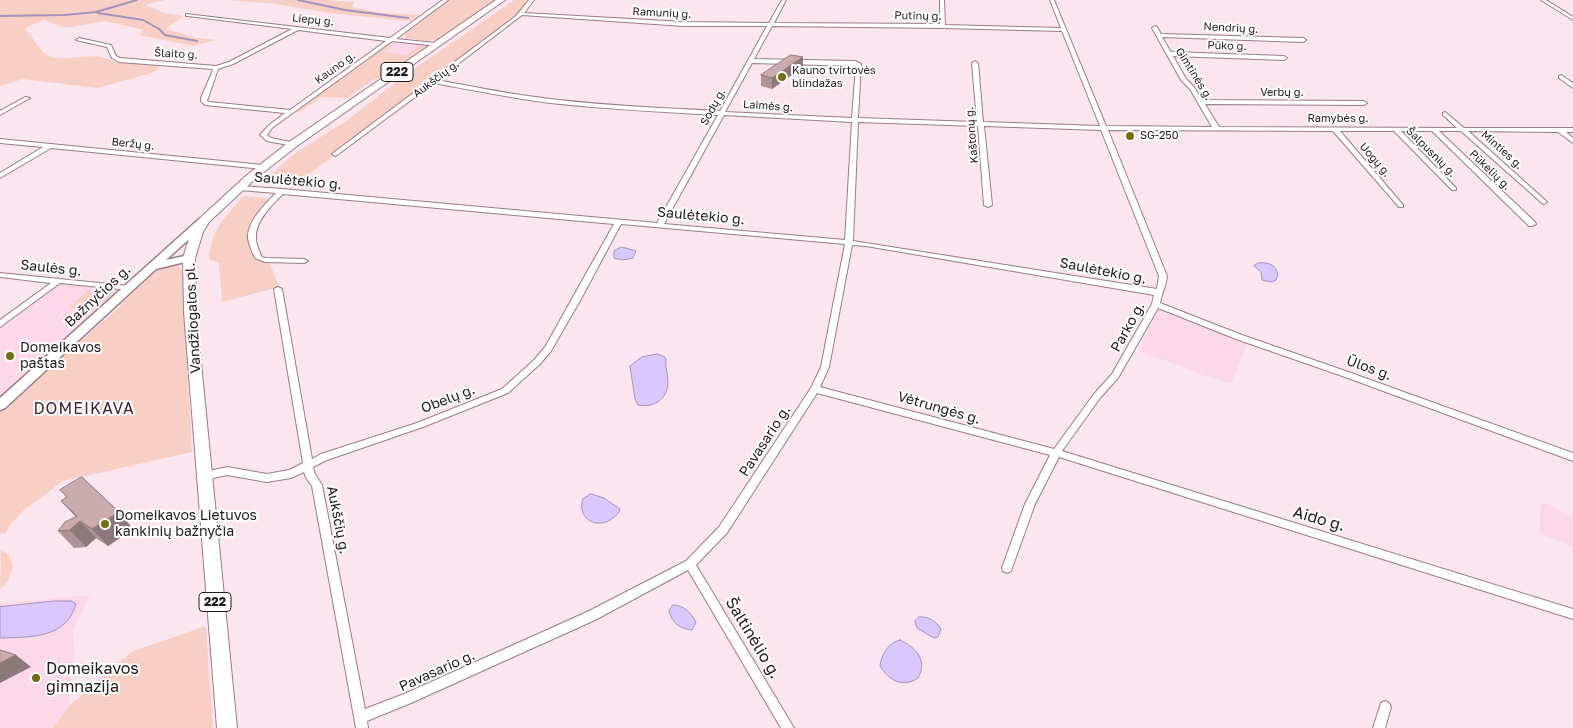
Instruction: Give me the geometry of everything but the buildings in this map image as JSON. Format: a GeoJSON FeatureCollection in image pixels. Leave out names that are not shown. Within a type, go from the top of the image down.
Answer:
{"type":"FeatureCollection","features":[{"type":"Feature","properties":{"kind":"main road","name":"Vandžiogalos pl."},"geometry":{"type":"LineString","coordinates":[[227,728],[190,312],[189,258],[198,232],[204,220],[263,167],[293,144],[501,0]]}},
{"type":"Feature","properties":{"kind":"main road","name":"Bažnyčios g."},"geometry":{"type":"LineString","coordinates":[[0,404],[204,220]]}},
{"type":"Feature","properties":{"kind":"main road","name":"Bažnyčios g."},"geometry":{"type":"LineString","coordinates":[[150,269],[169,262],[189,258]]}},
{"type":"Feature","properties":{"kind":"street","name":"Kauno g."},"geometry":{"type":"LineString","coordinates":[[293,144],[269,140],[263,135],[270,127],[446,0]]}},
{"type":"Feature","properties":{"kind":"street","name":"Aukščių g."},"geometry":{"type":"LineString","coordinates":[[336,154],[523,14],[532,0]]}},
{"type":"Feature","properties":{"kind":"street","name":"Sodų g."},"geometry":{"type":"LineString","coordinates":[[660,225],[784,0]]}},
{"type":"Feature","properties":{"kind":"street"},"geometry":{"type":"LineString","coordinates":[[942,0],[943,26]]}},
{"type":"Feature","properties":{"kind":"street","name":"Parko g."},"geometry":{"type":"LineString","coordinates":[[1007,568],[1030,504],[1056,453],[1097,396],[1115,376],[1156,304],[1158,292],[1161,290],[1163,282],[1162,272],[1052,0]]}},
{"type":"Feature","properties":{"kind":"street"},"geometry":{"type":"LineString","coordinates":[[1543,0],[1573,19]]}},
{"type":"Feature","properties":{"kind":"street","name":"Ramunių g."},"geometry":{"type":"LineString","coordinates":[[523,14],[682,24],[770,25]]}},
{"type":"Feature","properties":{"kind":"street","name":"Liepų g."},"geometry":{"type":"LineString","coordinates":[[188,16],[436,45]]}},
{"type":"Feature","properties":{"kind":"street","name":"Putinų g."},"geometry":{"type":"LineString","coordinates":[[770,25],[943,26],[1065,30]]}},
{"type":"Feature","properties":{"kind":"street","name":"Gimtinės g."},"geometry":{"type":"LineString","coordinates":[[1155,28],[1184,80],[1192,88],[1217,129]]}},
{"type":"Feature","properties":{"kind":"street"},"geometry":{"type":"LineString","coordinates":[[216,68],[231,63],[296,29]]}},
{"type":"Feature","properties":{"kind":"street","name":"Nendrių g."},"geometry":{"type":"LineString","coordinates":[[1159,35],[1303,40]]}},
{"type":"Feature","properties":{"kind":"street","name":"Šlaito g."},"geometry":{"type":"LineString","coordinates":[[79,40],[109,46],[114,57],[119,60],[216,68],[204,98],[205,103],[291,112]]}},
{"type":"Feature","properties":{"kind":"street","name":"Pūko g."},"geometry":{"type":"LineString","coordinates":[[1169,54],[1284,58]]}},
{"type":"Feature","properties":{"kind":"street","name":"Pavasario g."},"geometry":{"type":"LineString","coordinates":[[361,722],[591,616],[690,564],[723,530],[815,389],[827,359],[849,242],[859,66],[858,64],[752,61]]}},
{"type":"Feature","properties":{"kind":"street","name":"Kaštonų g."},"geometry":{"type":"LineString","coordinates":[[975,63],[988,205]]}},
{"type":"Feature","properties":{"kind":"street"},"geometry":{"type":"LineString","coordinates":[[1562,77],[1573,86]]}},
{"type":"Feature","properties":{"kind":"street","name":"Laimės g."},"geometry":{"type":"LineString","coordinates":[[433,81],[507,95],[552,101],[721,114],[1103,128]]}},
{"type":"Feature","properties":{"kind":"street"},"geometry":{"type":"LineString","coordinates":[[0,113],[27,98]]}},
{"type":"Feature","properties":{"kind":"street","name":"Verbų g."},"geometry":{"type":"LineString","coordinates":[[1200,102],[1364,103]]}},
{"type":"Feature","properties":{"kind":"street","name":"Minties g."},"geometry":{"type":"LineString","coordinates":[[1445,114],[1544,202]]}},
{"type":"Feature","properties":{"kind":"street","name":"Ramybės g."},"geometry":{"type":"LineString","coordinates":[[1103,128],[1573,130]]}},
{"type":"Feature","properties":{"kind":"street","name":"Uogų g."},"geometry":{"type":"LineString","coordinates":[[1334,128],[1401,206]]}},
{"type":"Feature","properties":{"kind":"street","name":"Šalpusnių g."},"geometry":{"type":"LineString","coordinates":[[1395,129],[1454,189]]}},
{"type":"Feature","properties":{"kind":"street","name":"Pūkelių g."},"geometry":{"type":"LineString","coordinates":[[1434,130],[1532,224]]}},
{"type":"Feature","properties":{"kind":"street"},"geometry":{"type":"LineString","coordinates":[[1560,130],[1573,141]]}},
{"type":"Feature","properties":{"kind":"street","name":"Beržų g."},"geometry":{"type":"LineString","coordinates":[[0,141],[263,167]]}},
{"type":"Feature","properties":{"kind":"street"},"geometry":{"type":"LineString","coordinates":[[0,176],[50,146]]}},
{"type":"Feature","properties":{"kind":"street","name":"Saulėtekio g."},"geometry":{"type":"LineString","coordinates":[[239,188],[849,242],[1158,292]]}},
{"type":"Feature","properties":{"kind":"street"},"geometry":{"type":"LineString","coordinates":[[282,191],[264,211],[252,233],[253,240],[259,258],[265,260],[304,261]]}},
{"type":"Feature","properties":{"kind":"street","name":"Obelų g."},"geometry":{"type":"LineString","coordinates":[[204,476],[227,471],[274,478],[296,472],[324,457],[420,425],[492,398],[516,383],[548,349],[578,299],[619,221]]}},
{"type":"Feature","properties":{"kind":"street","name":"Saulės g."},"geometry":{"type":"LineString","coordinates":[[0,275],[129,288]]}},
{"type":"Feature","properties":{"kind":"street"},"geometry":{"type":"LineString","coordinates":[[0,324],[57,282]]}},
{"type":"Feature","properties":{"kind":"street","name":"Aukščių g."},"geometry":{"type":"LineString","coordinates":[[278,289],[310,475],[317,485],[361,722]]}},
{"type":"Feature","properties":{"kind":"street","name":"Ūlos g."},"geometry":{"type":"LineString","coordinates":[[1156,304],[1239,337],[1573,457]]}},
{"type":"Feature","properties":{"kind":"street","name":"Vėtrungės g."},"geometry":{"type":"LineString","coordinates":[[815,389],[1056,453]]}},
{"type":"Feature","properties":{"kind":"street","name":"Aido g."},"geometry":{"type":"LineString","coordinates":[[1056,453],[1573,614]]}},
{"type":"Feature","properties":{"kind":"street","name":"Šaltinėlio g."},"geometry":{"type":"LineString","coordinates":[[690,564],[788,728]]}},
{"type":"Feature","properties":{"kind":"street"},"geometry":{"type":"LineString","coordinates":[[1379,728],[1385,707]]}},
{"type":"Feature","properties":{"kind":"shaded area"},"geometry":{"type":"Polygon","coordinates":[[[0,0],[165,0],[145,5],[164,13],[184,16],[165,29],[198,38],[216,40],[193,46],[139,35],[144,30],[105,21],[67,28],[44,20],[25,28],[39,47],[47,55],[54,58],[96,56],[113,61],[160,66],[155,72],[97,88],[23,79],[0,86],[0,0]]]}},
{"type":"Feature","properties":{"kind":"shaded area"},"geometry":{"type":"Polygon","coordinates":[[[229,0],[326,0],[354,2],[352,7],[381,13],[420,15],[409,21],[229,0]]]}},
{"type":"Feature","properties":{"kind":"shaded area"},"geometry":{"type":"Polygon","coordinates":[[[448,0],[497,0],[439,40],[426,41],[405,38],[405,34],[448,0]]]}},
{"type":"Feature","properties":{"kind":"shaded area"},"geometry":{"type":"Polygon","coordinates":[[[514,0],[532,0],[523,14],[292,187],[259,184],[297,152],[349,119],[404,76],[514,0]]]}},
{"type":"Feature","properties":{"kind":"shaded area"},"geometry":{"type":"Polygon","coordinates":[[[389,42],[429,46],[404,64],[365,63],[389,42]]]}},
{"type":"Feature","properties":{"kind":"shaded area"},"geometry":{"type":"Polygon","coordinates":[[[389,42],[393,44],[382,52],[407,55],[420,46],[414,44],[429,47],[388,74],[373,80],[347,98],[322,97],[299,112],[294,112],[389,42]]]}},
{"type":"Feature","properties":{"kind":"shaded area"},"geometry":{"type":"Polygon","coordinates":[[[244,196],[274,199],[264,211],[252,233],[256,258],[270,264],[279,287],[222,302],[219,263],[209,259],[213,239],[220,224],[244,196]]]}},
{"type":"Feature","properties":{"kind":"shaded area"},"geometry":{"type":"Polygon","coordinates":[[[622,247],[636,251],[633,258],[623,260],[614,258],[614,251],[622,247]]]}},
{"type":"Feature","properties":{"kind":"shaded area"},"geometry":{"type":"Polygon","coordinates":[[[1258,263],[1268,263],[1273,266],[1278,275],[1276,280],[1271,282],[1262,280],[1261,272],[1254,266],[1258,263]]]}},
{"type":"Feature","properties":{"kind":"shaded area"},"geometry":{"type":"Polygon","coordinates":[[[172,265],[178,266],[182,270],[192,452],[63,481],[24,510],[9,526],[6,533],[0,534],[0,411],[114,312],[153,272],[172,265]]]}},
{"type":"Feature","properties":{"kind":"shaded area"},"geometry":{"type":"Polygon","coordinates":[[[57,282],[125,288],[0,398],[0,324],[57,282]]]}},
{"type":"Feature","properties":{"kind":"shaded area"},"geometry":{"type":"Polygon","coordinates":[[[87,291],[113,293],[84,319],[71,318],[81,309],[69,307],[87,291]]]}},
{"type":"Feature","properties":{"kind":"shaded area"},"geometry":{"type":"Polygon","coordinates":[[[1159,310],[1247,343],[1231,384],[1138,351],[1159,310]]]}},
{"type":"Feature","properties":{"kind":"shaded area"},"geometry":{"type":"Polygon","coordinates":[[[658,354],[665,357],[666,360],[668,381],[666,393],[655,403],[644,406],[638,405],[635,399],[630,366],[642,357],[658,354]]]}},
{"type":"Feature","properties":{"kind":"shaded area"},"geometry":{"type":"Polygon","coordinates":[[[591,494],[604,498],[620,509],[619,512],[612,519],[605,522],[592,522],[586,518],[582,506],[583,499],[591,494]]]}},
{"type":"Feature","properties":{"kind":"shaded area"},"geometry":{"type":"Polygon","coordinates":[[[1541,503],[1573,516],[1573,547],[1539,533],[1541,503]]]}},
{"type":"Feature","properties":{"kind":"shaded area"},"geometry":{"type":"Polygon","coordinates":[[[1,550],[9,555],[13,567],[8,580],[0,589],[1,550]]]}},
{"type":"Feature","properties":{"kind":"shaded area","name":"Domeikavos gimnazija"},"geometry":{"type":"Polygon","coordinates":[[[90,595],[73,631],[74,651],[69,706],[53,728],[0,728],[0,604],[90,595]]]}},
{"type":"Feature","properties":{"kind":"shaded area"},"geometry":{"type":"Polygon","coordinates":[[[71,601],[76,604],[64,624],[46,634],[0,638],[0,607],[71,601]]]}},
{"type":"Feature","properties":{"kind":"shaded area"},"geometry":{"type":"Polygon","coordinates":[[[673,605],[684,608],[692,616],[696,622],[692,630],[680,627],[674,622],[669,611],[673,605]]]}},
{"type":"Feature","properties":{"kind":"shaded area"},"geometry":{"type":"Polygon","coordinates":[[[919,617],[929,618],[937,624],[941,629],[938,637],[934,638],[917,628],[915,621],[919,617]]]}},
{"type":"Feature","properties":{"kind":"shaded area"},"geometry":{"type":"Polygon","coordinates":[[[206,626],[213,728],[53,728],[69,706],[131,652],[206,626]]]}},
{"type":"Feature","properties":{"kind":"shaded area"},"geometry":{"type":"Polygon","coordinates":[[[900,640],[911,646],[919,655],[922,666],[918,678],[902,683],[888,676],[880,666],[886,650],[892,643],[900,640]]]}},
{"type":"Feature","properties":{"kind":"waterway"},"geometry":{"type":"LineString","coordinates":[[0,16],[64,15],[96,12],[137,0]]}},
{"type":"Feature","properties":{"kind":"waterway"},"geometry":{"type":"LineString","coordinates":[[298,0],[345,10],[408,18]]}},
{"type":"Feature","properties":{"kind":"waterway"},"geometry":{"type":"LineString","coordinates":[[98,13],[143,20],[159,29],[165,35],[197,41]]}},
{"type":"Feature","properties":{"kind":"place","name":"Kauno tvirtovės blindažas"},"geometry":{"type":"Point","coordinates":[782,77]}},
{"type":"Feature","properties":{"kind":"place","name":"SG-250"},"geometry":{"type":"Point","coordinates":[1130,136]}},
{"type":"Feature","properties":{"kind":"place","name":"Domeikavos paštas"},"geometry":{"type":"Point","coordinates":[10,356]}},
{"type":"Feature","properties":{"kind":"place","name":"Domeikavos Lietuvos kankinių bažnyčia"},"geometry":{"type":"Point","coordinates":[105,524]}},
{"type":"Feature","properties":{"kind":"place","name":"Domeikavos gimnazija"},"geometry":{"type":"Point","coordinates":[36,678]}},
{"type":"Feature","properties":{"kind":"district","name":"DOMEIKAVA"},"geometry":{"type":"Point","coordinates":[84,409]}}]}
